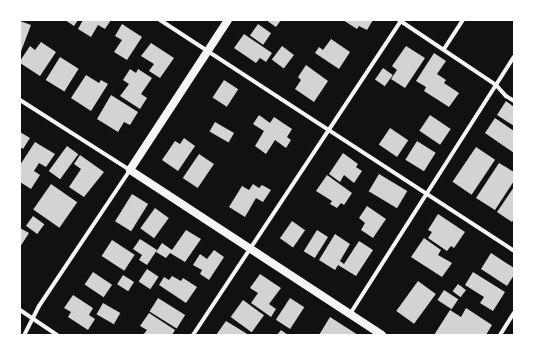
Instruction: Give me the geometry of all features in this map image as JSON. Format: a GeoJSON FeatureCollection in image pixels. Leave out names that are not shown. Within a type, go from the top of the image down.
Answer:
{"type":"FeatureCollection","features":[{"type":"Feature","properties":{"kind":"main road"},"geometry":{"type":"LineString","coordinates":[[228,20],[130,170],[380,334]]}},
{"type":"Feature","properties":{"kind":"street"},"geometry":{"type":"LineString","coordinates":[[160,20],[514,251]]}},
{"type":"Feature","properties":{"kind":"street"},"geometry":{"type":"LineString","coordinates":[[444,49],[463,20]]}},
{"type":"Feature","properties":{"kind":"street"},"geometry":{"type":"LineString","coordinates":[[193,335],[399,21],[444,49],[496,85],[506,96],[514,101]]}},
{"type":"Feature","properties":{"kind":"street"},"geometry":{"type":"LineString","coordinates":[[349,314],[427,195],[514,57]]}},
{"type":"Feature","properties":{"kind":"street"},"geometry":{"type":"LineString","coordinates":[[20,100],[130,170],[39,306],[34,319],[24,335]]}},
{"type":"Feature","properties":{"kind":"street"},"geometry":{"type":"LineString","coordinates":[[20,310],[57,335]]}},
{"type":"Feature","properties":{"kind":"street"},"geometry":{"type":"LineString","coordinates":[[500,335],[514,313]]}},
{"type":"Feature","properties":{"kind":"building"},"geometry":{"type":"Polygon","coordinates":[[[65,20],[78,20],[74,26],[65,20]]]}},
{"type":"Feature","properties":{"kind":"building"},"geometry":{"type":"Polygon","coordinates":[[[83,20],[111,20],[105,29],[98,25],[91,37],[78,29],[83,20]]]}},
{"type":"Feature","properties":{"kind":"building"},"geometry":{"type":"Polygon","coordinates":[[[266,20],[281,20],[276,27],[266,20]]]}},
{"type":"Feature","properties":{"kind":"building"},"geometry":{"type":"Polygon","coordinates":[[[343,20],[373,20],[367,30],[359,26],[357,29],[343,20]]]}},
{"type":"Feature","properties":{"kind":"building"},"geometry":{"type":"Polygon","coordinates":[[[20,21],[31,25],[20,54],[20,21]]]}},
{"type":"Feature","properties":{"kind":"building"},"geometry":{"type":"Polygon","coordinates":[[[122,24],[142,37],[127,60],[114,52],[122,40],[115,36],[122,24]]]}},
{"type":"Feature","properties":{"kind":"building"},"geometry":{"type":"Polygon","coordinates":[[[258,24],[271,33],[263,45],[250,35],[258,24]]]}},
{"type":"Feature","properties":{"kind":"building"},"geometry":{"type":"Polygon","coordinates":[[[244,34],[272,53],[266,62],[260,58],[256,63],[234,48],[244,34]]]}},
{"type":"Feature","properties":{"kind":"building"},"geometry":{"type":"Polygon","coordinates":[[[331,39],[350,52],[339,69],[315,53],[319,47],[323,50],[331,39]]]}},
{"type":"Feature","properties":{"kind":"building"},"geometry":{"type":"Polygon","coordinates":[[[41,42],[56,52],[40,76],[20,63],[20,61],[30,46],[35,50],[41,42]]]}},
{"type":"Feature","properties":{"kind":"building"},"geometry":{"type":"Polygon","coordinates":[[[151,43],[174,58],[160,78],[149,71],[154,64],[141,56],[151,43]]]}},
{"type":"Feature","properties":{"kind":"building"},"geometry":{"type":"Polygon","coordinates":[[[282,46],[294,55],[284,69],[272,60],[282,46]]]}},
{"type":"Feature","properties":{"kind":"building"},"geometry":{"type":"Polygon","coordinates":[[[406,46],[425,58],[405,88],[391,79],[397,70],[392,66],[406,46]]]}},
{"type":"Feature","properties":{"kind":"building"},"geometry":{"type":"Polygon","coordinates":[[[434,53],[446,61],[437,74],[446,80],[444,83],[459,93],[449,107],[424,91],[426,87],[416,81],[434,53]]]}},
{"type":"Feature","properties":{"kind":"building"},"geometry":{"type":"Polygon","coordinates":[[[60,57],[79,69],[64,92],[46,80],[60,57]]]}},
{"type":"Feature","properties":{"kind":"building"},"geometry":{"type":"Polygon","coordinates":[[[306,65],[328,81],[314,102],[295,89],[301,80],[298,77],[306,65]]]}},
{"type":"Feature","properties":{"kind":"building"},"geometry":{"type":"Polygon","coordinates":[[[383,68],[393,75],[385,86],[375,79],[383,68]]]}},
{"type":"Feature","properties":{"kind":"building"},"geometry":{"type":"Polygon","coordinates":[[[130,69],[136,73],[138,69],[152,78],[141,94],[147,98],[140,109],[120,96],[129,84],[123,80],[130,69]]]}},
{"type":"Feature","properties":{"kind":"building"},"geometry":{"type":"Polygon","coordinates":[[[86,75],[99,83],[101,80],[108,84],[91,111],[71,98],[86,75]]]}},
{"type":"Feature","properties":{"kind":"building"},"geometry":{"type":"Polygon","coordinates":[[[224,80],[238,89],[227,107],[213,98],[224,80]]]}},
{"type":"Feature","properties":{"kind":"building"},"geometry":{"type":"Polygon","coordinates":[[[111,95],[138,112],[130,125],[124,122],[118,132],[97,119],[111,95]]]}},
{"type":"Feature","properties":{"kind":"building"},"geometry":{"type":"Polygon","coordinates":[[[506,101],[514,107],[514,126],[497,115],[506,101]]]}},
{"type":"Feature","properties":{"kind":"building"},"geometry":{"type":"Polygon","coordinates":[[[259,115],[270,123],[274,117],[292,129],[287,137],[291,140],[286,148],[275,140],[266,154],[255,146],[264,131],[253,124],[259,115]]]}},
{"type":"Feature","properties":{"kind":"building"},"geometry":{"type":"Polygon","coordinates":[[[430,115],[451,129],[440,145],[419,131],[430,115]]]}},
{"type":"Feature","properties":{"kind":"building"},"geometry":{"type":"Polygon","coordinates":[[[495,118],[514,131],[514,153],[485,133],[495,118]]]}},
{"type":"Feature","properties":{"kind":"building"},"geometry":{"type":"Polygon","coordinates":[[[215,122],[234,133],[229,143],[210,132],[215,122]]]}},
{"type":"Feature","properties":{"kind":"building"},"geometry":{"type":"Polygon","coordinates":[[[390,128],[408,140],[397,157],[379,145],[390,128]]]}},
{"type":"Feature","properties":{"kind":"building"},"geometry":{"type":"Polygon","coordinates":[[[20,132],[30,138],[23,149],[20,147],[20,132]]]}},
{"type":"Feature","properties":{"kind":"building"},"geometry":{"type":"Polygon","coordinates":[[[184,138],[195,146],[178,171],[162,160],[175,141],[180,144],[184,138]]]}},
{"type":"Feature","properties":{"kind":"building"},"geometry":{"type":"Polygon","coordinates":[[[417,141],[436,153],[424,171],[405,160],[417,141]]]}},
{"type":"Feature","properties":{"kind":"building"},"geometry":{"type":"Polygon","coordinates":[[[35,142],[55,154],[46,167],[39,163],[34,171],[40,175],[31,189],[20,182],[20,165],[35,142]]]}},
{"type":"Feature","properties":{"kind":"building"},"geometry":{"type":"Polygon","coordinates":[[[67,146],[78,154],[60,179],[49,171],[67,146]]]}},
{"type":"Feature","properties":{"kind":"building"},"geometry":{"type":"Polygon","coordinates":[[[476,147],[495,160],[472,195],[453,182],[476,147]]]}},
{"type":"Feature","properties":{"kind":"building"},"geometry":{"type":"Polygon","coordinates":[[[343,153],[358,164],[356,167],[362,171],[354,183],[344,175],[340,182],[329,174],[343,153]]]}},
{"type":"Feature","properties":{"kind":"building"},"geometry":{"type":"Polygon","coordinates":[[[199,154],[214,164],[198,188],[183,178],[199,154]]]}},
{"type":"Feature","properties":{"kind":"building"},"geometry":{"type":"Polygon","coordinates":[[[80,155],[104,172],[84,197],[69,187],[81,169],[74,164],[80,155]]]}},
{"type":"Feature","properties":{"kind":"building"},"geometry":{"type":"Polygon","coordinates":[[[499,163],[514,172],[514,181],[495,210],[476,198],[499,163]]]}},
{"type":"Feature","properties":{"kind":"building"},"geometry":{"type":"Polygon","coordinates":[[[379,174],[407,191],[397,208],[369,191],[379,174]]]}},
{"type":"Feature","properties":{"kind":"building"},"geometry":{"type":"Polygon","coordinates":[[[327,175],[352,193],[344,205],[341,203],[337,208],[330,204],[332,201],[316,191],[327,175]]]}},
{"type":"Feature","properties":{"kind":"building"},"geometry":{"type":"Polygon","coordinates":[[[51,184],[77,202],[59,228],[33,209],[51,184]]]}},
{"type":"Feature","properties":{"kind":"building"},"geometry":{"type":"Polygon","coordinates":[[[253,184],[259,188],[262,185],[271,190],[263,202],[256,198],[245,217],[229,207],[242,186],[249,190],[253,184]]]}},
{"type":"Feature","properties":{"kind":"building"},"geometry":{"type":"Polygon","coordinates":[[[514,187],[514,219],[512,222],[497,212],[514,187]]]}},
{"type":"Feature","properties":{"kind":"building"},"geometry":{"type":"Polygon","coordinates":[[[132,194],[148,204],[131,231],[115,221],[132,194]]]}},
{"type":"Feature","properties":{"kind":"building"},"geometry":{"type":"Polygon","coordinates":[[[367,206],[386,219],[373,238],[361,230],[365,223],[359,218],[367,206]]]}},
{"type":"Feature","properties":{"kind":"building"},"geometry":{"type":"Polygon","coordinates":[[[155,208],[169,218],[154,238],[140,228],[155,208]]]}},
{"type":"Feature","properties":{"kind":"building"},"geometry":{"type":"Polygon","coordinates":[[[438,214],[465,232],[454,248],[451,246],[447,251],[428,238],[432,232],[428,230],[438,214]]]}},
{"type":"Feature","properties":{"kind":"building"},"geometry":{"type":"Polygon","coordinates":[[[33,216],[44,224],[37,234],[26,226],[33,216]]]}},
{"type":"Feature","properties":{"kind":"building"},"geometry":{"type":"Polygon","coordinates":[[[292,221],[305,230],[293,247],[280,238],[292,221]]]}},
{"type":"Feature","properties":{"kind":"building"},"geometry":{"type":"Polygon","coordinates":[[[20,228],[29,233],[20,247],[20,228]]]}},
{"type":"Feature","properties":{"kind":"building"},"geometry":{"type":"Polygon","coordinates":[[[186,230],[201,239],[185,262],[170,253],[166,258],[156,252],[162,243],[172,250],[186,230]]]}},
{"type":"Feature","properties":{"kind":"building"},"geometry":{"type":"Polygon","coordinates":[[[317,230],[328,237],[315,258],[304,251],[317,230]]]}},
{"type":"Feature","properties":{"kind":"building"},"geometry":{"type":"Polygon","coordinates":[[[335,234],[350,244],[340,261],[344,264],[359,241],[373,250],[356,276],[338,265],[335,270],[319,260],[335,234]]]}},
{"type":"Feature","properties":{"kind":"building"},"geometry":{"type":"Polygon","coordinates":[[[424,238],[441,250],[438,255],[452,263],[442,277],[411,257],[424,238]]]}},
{"type":"Feature","properties":{"kind":"building"},"geometry":{"type":"Polygon","coordinates":[[[140,239],[157,250],[147,265],[139,260],[142,255],[133,249],[140,239]]]}},
{"type":"Feature","properties":{"kind":"building"},"geometry":{"type":"Polygon","coordinates":[[[112,240],[135,255],[124,271],[102,256],[112,240]]]}},
{"type":"Feature","properties":{"kind":"building"},"geometry":{"type":"Polygon","coordinates":[[[214,250],[224,257],[209,280],[200,274],[202,270],[193,265],[200,254],[207,259],[214,250]]]}},
{"type":"Feature","properties":{"kind":"building"},"geometry":{"type":"Polygon","coordinates":[[[491,253],[514,268],[514,275],[507,286],[481,269],[491,253]]]}},
{"type":"Feature","properties":{"kind":"building"},"geometry":{"type":"Polygon","coordinates":[[[147,269],[159,277],[150,289],[139,281],[147,269]]]}},
{"type":"Feature","properties":{"kind":"building"},"geometry":{"type":"Polygon","coordinates":[[[93,272],[112,285],[104,297],[85,284],[93,272]]]}},
{"type":"Feature","properties":{"kind":"building"},"geometry":{"type":"Polygon","coordinates":[[[473,272],[505,292],[493,311],[480,303],[484,297],[465,285],[473,272]]]}},
{"type":"Feature","properties":{"kind":"building"},"geometry":{"type":"Polygon","coordinates":[[[260,274],[281,288],[269,304],[276,309],[271,317],[251,303],[258,293],[250,288],[260,274]]]}},
{"type":"Feature","properties":{"kind":"building"},"geometry":{"type":"Polygon","coordinates":[[[123,275],[134,282],[128,291],[117,284],[123,275]]]}},
{"type":"Feature","properties":{"kind":"building"},"geometry":{"type":"Polygon","coordinates":[[[172,276],[181,281],[183,278],[197,287],[186,303],[159,285],[164,277],[169,280],[172,276]]]}},
{"type":"Feature","properties":{"kind":"building"},"geometry":{"type":"Polygon","coordinates":[[[418,281],[436,294],[414,324],[396,311],[418,281]]]}},
{"type":"Feature","properties":{"kind":"building"},"geometry":{"type":"Polygon","coordinates":[[[458,284],[466,290],[461,297],[453,291],[458,284]]]}},
{"type":"Feature","properties":{"kind":"building"},"geometry":{"type":"Polygon","coordinates":[[[444,290],[458,299],[452,309],[437,300],[444,290]]]}},
{"type":"Feature","properties":{"kind":"building"},"geometry":{"type":"Polygon","coordinates":[[[73,295],[93,308],[89,315],[95,319],[88,330],[68,317],[71,312],[64,308],[73,295]]]}},
{"type":"Feature","properties":{"kind":"building"},"geometry":{"type":"Polygon","coordinates":[[[158,298],[185,315],[177,329],[150,312],[158,298]]]}},
{"type":"Feature","properties":{"kind":"building"},"geometry":{"type":"Polygon","coordinates":[[[290,298],[304,307],[290,329],[276,320],[290,298]]]}},
{"type":"Feature","properties":{"kind":"building"},"geometry":{"type":"Polygon","coordinates":[[[243,300],[264,315],[252,332],[231,317],[243,300]]]}},
{"type":"Feature","properties":{"kind":"building"},"geometry":{"type":"Polygon","coordinates":[[[103,303],[120,313],[114,324],[96,314],[103,303]]]}},
{"type":"Feature","properties":{"kind":"building"},"geometry":{"type":"Polygon","coordinates":[[[466,308],[492,325],[486,335],[434,335],[450,310],[461,317],[466,308]]]}},
{"type":"Feature","properties":{"kind":"building"},"geometry":{"type":"Polygon","coordinates":[[[149,313],[175,330],[172,335],[143,335],[147,330],[140,326],[149,313]]]}},
{"type":"Feature","properties":{"kind":"building"},"geometry":{"type":"Polygon","coordinates":[[[330,317],[358,335],[319,335],[330,317]]]}},
{"type":"Feature","properties":{"kind":"building"},"geometry":{"type":"Polygon","coordinates":[[[226,321],[249,335],[216,335],[226,321]]]}},
{"type":"Feature","properties":{"kind":"building"},"geometry":{"type":"Polygon","coordinates":[[[281,330],[288,335],[277,335],[281,330]]]}}]}
